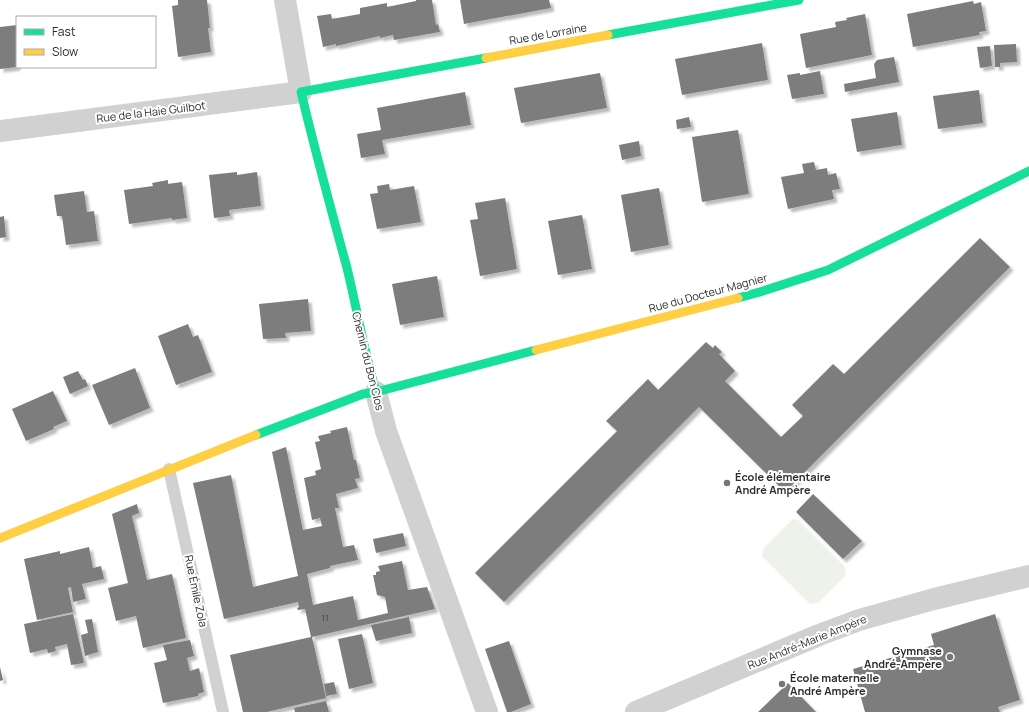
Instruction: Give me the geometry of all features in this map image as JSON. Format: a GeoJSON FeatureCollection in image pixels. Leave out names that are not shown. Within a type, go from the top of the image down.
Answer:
{"type":"FeatureCollection","features":[{"type":"Feature","properties":{"kind":"street","name":"Chemin du Bon Clos"},"geometry":{"type":"LineString","coordinates":[[285,0],[301,92],[310,131],[347,270],[366,358],[386,431],[486,712]]}},
{"type":"Feature","properties":{"kind":"street","name":"Rue de Lorraine"},"geometry":{"type":"LineString","coordinates":[[301,92],[799,0]]}},
{"type":"Feature","properties":{"kind":"street","name":"Rue de la Haie Guilbot"},"geometry":{"type":"LineString","coordinates":[[0,131],[301,92]]}},
{"type":"Feature","properties":{"kind":"street","name":"Rue du Docteur Magnier"},"geometry":{"type":"LineString","coordinates":[[376,392],[763,292],[828,270],[1029,171]]}},
{"type":"Feature","properties":{"kind":"street"},"geometry":{"type":"LineString","coordinates":[[0,538],[169,469],[363,394],[376,392]]}},
{"type":"Feature","properties":{"kind":"street","name":"Rue André-Marie Ampère"},"geometry":{"type":"LineString","coordinates":[[636,712],[819,635],[859,620],[934,599],[1029,576]]}},
{"type":"Feature","properties":{"kind":"lane","name":"Rue Émile Zola"},"geometry":{"type":"LineString","coordinates":[[169,469],[222,712]]}},
{"type":"Feature","properties":{"kind":"shaded area"},"geometry":{"type":"Polygon","coordinates":[[[793,519],[798,520],[845,567],[846,575],[818,603],[810,604],[762,556],[763,549],[793,519]]]}},
{"type":"Feature","properties":{"kind":"building"},"geometry":{"type":"Polygon","coordinates":[[[178,0],[207,0],[211,52],[178,57],[172,6],[178,5],[178,0]]]}},
{"type":"Feature","properties":{"kind":"building"},"geometry":{"type":"Polygon","coordinates":[[[416,0],[432,0],[436,25],[438,24],[440,32],[394,40],[393,35],[380,38],[380,36],[336,46],[336,44],[323,47],[317,16],[331,14],[332,19],[360,14],[360,8],[387,3],[387,7],[416,0]]]}},
{"type":"Feature","properties":{"kind":"building"},"geometry":{"type":"Polygon","coordinates":[[[460,0],[549,0],[551,8],[464,24],[460,0]]]}},
{"type":"Feature","properties":{"kind":"building"},"geometry":{"type":"Polygon","coordinates":[[[973,1],[974,4],[981,2],[986,31],[979,32],[980,35],[913,47],[907,14],[973,1]]]}},
{"type":"Feature","properties":{"kind":"building"},"geometry":{"type":"Polygon","coordinates":[[[865,14],[872,55],[806,68],[800,34],[836,27],[835,22],[865,14]]]}},
{"type":"Feature","properties":{"kind":"building"},"geometry":{"type":"Polygon","coordinates":[[[16,25],[16,67],[0,69],[0,27],[16,25]]]}},
{"type":"Feature","properties":{"kind":"building"},"geometry":{"type":"Polygon","coordinates":[[[762,43],[768,80],[682,95],[675,59],[762,43]]]}},
{"type":"Feature","properties":{"kind":"building"},"geometry":{"type":"Polygon","coordinates":[[[1016,44],[1017,62],[1000,63],[1000,67],[995,67],[994,45],[1016,44]]]}},
{"type":"Feature","properties":{"kind":"building"},"geometry":{"type":"Polygon","coordinates":[[[990,46],[992,66],[980,68],[977,47],[990,46]]]}},
{"type":"Feature","properties":{"kind":"building"},"geometry":{"type":"Polygon","coordinates":[[[894,57],[899,82],[845,92],[844,84],[876,78],[874,64],[877,60],[894,57]]]}},
{"type":"Feature","properties":{"kind":"building"},"geometry":{"type":"Polygon","coordinates":[[[820,71],[824,94],[792,99],[787,75],[800,73],[800,75],[820,71]]]}},
{"type":"Feature","properties":{"kind":"building"},"geometry":{"type":"Polygon","coordinates":[[[600,73],[607,108],[521,123],[514,88],[600,73]]]}},
{"type":"Feature","properties":{"kind":"building"},"geometry":{"type":"Polygon","coordinates":[[[979,90],[983,123],[938,129],[933,96],[979,90]]]}},
{"type":"Feature","properties":{"kind":"building"},"geometry":{"type":"Polygon","coordinates":[[[465,92],[471,125],[382,140],[385,154],[361,158],[357,134],[381,130],[377,108],[465,92]]]}},
{"type":"Feature","properties":{"kind":"building"},"geometry":{"type":"Polygon","coordinates":[[[897,112],[902,145],[857,152],[851,119],[897,112]]]}},
{"type":"Feature","properties":{"kind":"building"},"geometry":{"type":"Polygon","coordinates":[[[689,117],[691,127],[677,129],[676,120],[689,117]]]}},
{"type":"Feature","properties":{"kind":"building"},"geometry":{"type":"Polygon","coordinates":[[[738,130],[749,194],[702,202],[692,137],[738,130]]]}},
{"type":"Feature","properties":{"kind":"building"},"geometry":{"type":"Polygon","coordinates":[[[639,141],[641,156],[622,160],[619,145],[639,141]]]}},
{"type":"Feature","properties":{"kind":"building"},"geometry":{"type":"Polygon","coordinates":[[[814,162],[816,170],[827,168],[828,175],[836,173],[840,189],[832,190],[834,199],[788,209],[781,177],[804,173],[802,164],[814,162]]]}},
{"type":"Feature","properties":{"kind":"building"},"geometry":{"type":"Polygon","coordinates":[[[237,172],[237,175],[257,172],[261,206],[229,210],[230,216],[214,218],[209,175],[237,172]]]}},
{"type":"Feature","properties":{"kind":"building"},"geometry":{"type":"Polygon","coordinates":[[[168,180],[168,184],[182,182],[187,218],[172,220],[172,218],[129,224],[124,190],[153,186],[152,183],[168,180]]]}},
{"type":"Feature","properties":{"kind":"building"},"geometry":{"type":"Polygon","coordinates":[[[389,184],[390,190],[414,186],[421,222],[377,229],[370,194],[378,193],[377,186],[389,184]]]}},
{"type":"Feature","properties":{"kind":"building"},"geometry":{"type":"Polygon","coordinates":[[[659,188],[669,245],[631,252],[621,195],[659,188]]]}},
{"type":"Feature","properties":{"kind":"building"},"geometry":{"type":"Polygon","coordinates":[[[84,191],[87,212],[94,211],[98,241],[66,245],[62,216],[57,216],[54,195],[84,191]]]}},
{"type":"Feature","properties":{"kind":"building"},"geometry":{"type":"Polygon","coordinates":[[[505,198],[517,269],[480,276],[470,220],[478,219],[475,203],[505,198]]]}},
{"type":"Feature","properties":{"kind":"building"},"geometry":{"type":"Polygon","coordinates":[[[582,215],[592,269],[558,275],[548,221],[582,215]]]}},
{"type":"Feature","properties":{"kind":"building"},"geometry":{"type":"Polygon","coordinates":[[[4,216],[6,237],[0,238],[0,217],[4,216]]]}},
{"type":"Feature","properties":{"kind":"building"},"geometry":{"type":"Polygon","coordinates":[[[980,238],[1010,267],[785,492],[699,407],[504,602],[475,573],[617,431],[606,421],[648,379],[658,390],[706,342],[713,348],[715,345],[722,352],[719,354],[735,371],[725,381],[781,437],[803,416],[792,405],[833,364],[844,374],[980,238]]]}},
{"type":"Feature","properties":{"kind":"building"},"geometry":{"type":"Polygon","coordinates":[[[437,276],[444,317],[400,325],[392,284],[437,276]]]}},
{"type":"Feature","properties":{"kind":"building"},"geometry":{"type":"Polygon","coordinates":[[[308,299],[311,331],[285,333],[286,338],[263,339],[259,304],[308,299]]]}},
{"type":"Feature","properties":{"kind":"building"},"geometry":{"type":"Polygon","coordinates":[[[188,324],[193,337],[198,335],[212,372],[176,385],[158,336],[188,324]]]}},
{"type":"Feature","properties":{"kind":"building"},"geometry":{"type":"Polygon","coordinates":[[[135,368],[150,408],[109,425],[92,385],[135,368]]]}},
{"type":"Feature","properties":{"kind":"building"},"geometry":{"type":"Polygon","coordinates":[[[78,371],[83,380],[85,379],[88,386],[70,394],[63,377],[78,371]]]}},
{"type":"Feature","properties":{"kind":"building"},"geometry":{"type":"Polygon","coordinates":[[[53,391],[67,421],[53,427],[54,429],[26,441],[12,409],[53,391]]]}},
{"type":"Feature","properties":{"kind":"building"},"geometry":{"type":"Polygon","coordinates":[[[347,427],[354,460],[356,460],[360,478],[355,479],[358,488],[336,494],[339,508],[335,508],[343,547],[354,545],[358,560],[330,566],[330,568],[307,574],[313,605],[353,596],[358,620],[388,613],[385,597],[377,595],[373,575],[376,575],[376,572],[380,571],[378,566],[402,561],[408,590],[427,587],[435,609],[312,637],[326,698],[267,712],[243,712],[230,655],[311,637],[305,609],[298,610],[298,602],[224,619],[193,483],[231,475],[253,587],[298,576],[272,452],[286,447],[303,530],[322,526],[320,518],[312,520],[304,478],[316,475],[315,471],[321,469],[315,442],[320,441],[318,436],[331,433],[330,431],[347,427]]]}},
{"type":"Feature","properties":{"kind":"building"},"geometry":{"type":"Polygon","coordinates":[[[813,494],[862,541],[843,559],[796,512],[813,494]]]}},
{"type":"Feature","properties":{"kind":"building"},"geometry":{"type":"Polygon","coordinates":[[[137,504],[139,513],[132,516],[147,580],[172,574],[186,638],[143,648],[136,616],[116,621],[108,588],[128,583],[112,514],[137,504]]]}},
{"type":"Feature","properties":{"kind":"building"},"geometry":{"type":"Polygon","coordinates":[[[403,533],[406,546],[376,553],[373,539],[403,533]]]}},
{"type":"Feature","properties":{"kind":"building"},"geometry":{"type":"Polygon","coordinates":[[[89,547],[93,568],[101,566],[104,579],[82,584],[86,599],[73,602],[71,587],[68,588],[73,612],[37,620],[24,559],[60,551],[60,554],[89,547]]]}},
{"type":"Feature","properties":{"kind":"building"},"geometry":{"type":"Polygon","coordinates":[[[73,614],[84,663],[71,665],[67,644],[55,647],[56,651],[48,653],[47,649],[30,653],[24,624],[73,614]]]}},
{"type":"Feature","properties":{"kind":"building","name":"Gymnase André-Ampère"},"geometry":{"type":"Polygon","coordinates":[[[995,614],[1020,700],[998,707],[1000,712],[865,712],[853,669],[934,645],[931,634],[995,614]]]}},
{"type":"Feature","properties":{"kind":"building"},"geometry":{"type":"Polygon","coordinates":[[[409,617],[412,633],[376,641],[371,625],[409,617]]]}},
{"type":"Feature","properties":{"kind":"building"},"geometry":{"type":"Polygon","coordinates":[[[92,619],[98,652],[85,656],[81,635],[88,633],[85,620],[92,619]]]}},
{"type":"Feature","properties":{"kind":"building"},"geometry":{"type":"Polygon","coordinates":[[[362,634],[373,683],[349,689],[338,639],[362,634]]]}},
{"type":"Feature","properties":{"kind":"building"},"geometry":{"type":"Polygon","coordinates":[[[190,640],[194,656],[187,658],[190,671],[199,668],[204,692],[198,694],[198,696],[163,703],[154,663],[167,660],[163,645],[190,640]]]}},
{"type":"Feature","properties":{"kind":"building"},"geometry":{"type":"Polygon","coordinates":[[[509,641],[531,704],[511,712],[507,712],[485,649],[509,641]]]}},
{"type":"Feature","properties":{"kind":"building"},"geometry":{"type":"Polygon","coordinates":[[[0,667],[3,680],[0,681],[0,667]]]}},
{"type":"Feature","properties":{"kind":"building"},"geometry":{"type":"Polygon","coordinates":[[[334,682],[337,694],[326,696],[324,684],[334,682]]]}},
{"type":"Feature","properties":{"kind":"building"},"geometry":{"type":"Polygon","coordinates":[[[788,683],[816,712],[758,712],[788,683]]]}},
{"type":"Feature","properties":{"kind":"building"},"geometry":{"type":"Polygon","coordinates":[[[326,701],[329,712],[295,712],[294,708],[326,701]]]}},
{"type":"Feature","properties":{"kind":"traffic: fast"},"geometry":{"type":"LineString","coordinates":[[608,35],[799,0]]}},
{"type":"Feature","properties":{"kind":"traffic: fast"},"geometry":{"type":"LineString","coordinates":[[376,392],[347,268],[317,158],[301,92],[486,58]]}},
{"type":"Feature","properties":{"kind":"traffic: fast"},"geometry":{"type":"LineString","coordinates":[[738,298],[828,270],[1029,171]]}},
{"type":"Feature","properties":{"kind":"traffic: fast"},"geometry":{"type":"LineString","coordinates":[[256,435],[363,394],[376,392],[536,350]]}},
{"type":"Feature","properties":{"kind":"traffic: slow"},"geometry":{"type":"LineString","coordinates":[[486,58],[608,35]]}},
{"type":"Feature","properties":{"kind":"traffic: slow"},"geometry":{"type":"LineString","coordinates":[[536,350],[738,298]]}},
{"type":"Feature","properties":{"kind":"traffic: slow"},"geometry":{"type":"LineString","coordinates":[[0,538],[256,435]]}},
{"type":"Feature","properties":{"kind":"place","name":"École élémentaire André Ampère"},"geometry":{"type":"Point","coordinates":[727,483]}},
{"type":"Feature","properties":{"kind":"place","name":"Gymnase André-Ampère"},"geometry":{"type":"Point","coordinates":[950,657]}},
{"type":"Feature","properties":{"kind":"place","name":"École maternelle André Ampère"},"geometry":{"type":"Point","coordinates":[782,684]}}]}
